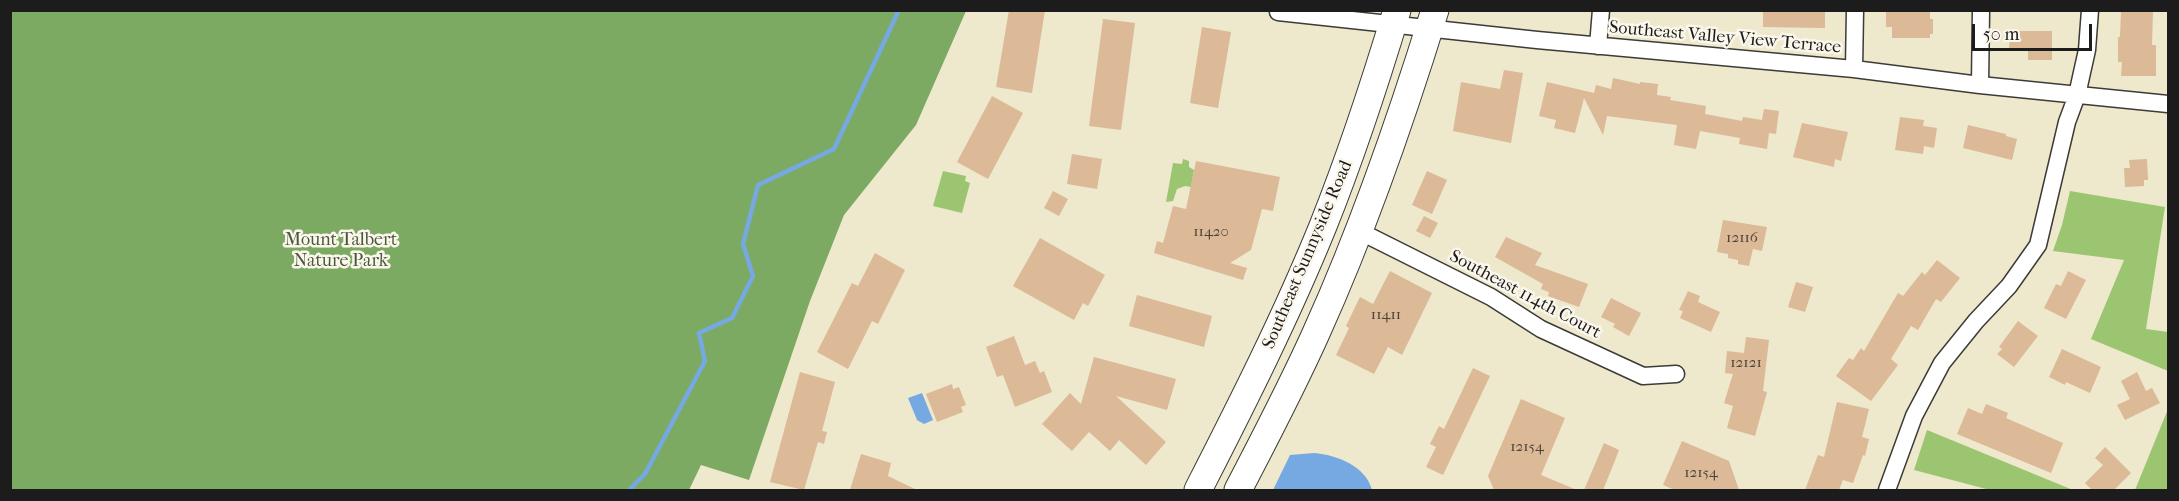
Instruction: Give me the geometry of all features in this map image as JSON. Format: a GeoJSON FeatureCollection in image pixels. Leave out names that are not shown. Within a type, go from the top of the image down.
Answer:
{"type":"FeatureCollection","features":[{"type":"Feature","properties":{"kind":"main road","name":"Southeast Sunnyside Road"},"geometry":{"type":"LineString","coordinates":[[1198,490],[1277,330],[1323,227],[1355,142],[1395,17]]}},
{"type":"Feature","properties":{"kind":"main road","name":"Southeast Sunnyside Road"},"geometry":{"type":"LineString","coordinates":[[1238,490],[1317,332],[1359,231],[1409,97],[1432,19]]}},
{"type":"Feature","properties":{"kind":"street"},"geometry":{"type":"LineString","coordinates":[[1598,46],[1601,10]]}},
{"type":"Feature","properties":{"kind":"street"},"geometry":{"type":"LineString","coordinates":[[1854,69],[1855,10]]}},
{"type":"Feature","properties":{"kind":"street"},"geometry":{"type":"LineString","coordinates":[[1980,85],[1981,10]]}},
{"type":"Feature","properties":{"kind":"street"},"geometry":{"type":"LineString","coordinates":[[1887,490],[1914,416],[1942,363],[2009,285],[2038,245],[2067,122],[2077,95],[2087,50],[2090,10]]}},
{"type":"Feature","properties":{"kind":"street","name":"Southeast Valley View Terrace"},"geometry":{"type":"LineString","coordinates":[[1278,12],[1432,19],[1598,46],[1854,69],[1980,85],[2169,104]]}},
{"type":"Feature","properties":{"kind":"street","name":"Southeast 114th Court"},"geometry":{"type":"LineString","coordinates":[[1359,231],[1491,297],[1541,329],[1642,376],[1676,374]]}},
{"type":"Feature","properties":{"kind":"green space","name":"Mount Talbert Nature Park"},"geometry":{"type":"Polygon","coordinates":[[[10,11],[966,11],[916,125],[844,215],[810,301],[749,480],[701,465],[689,490],[11,490],[10,11]]]}},
{"type":"Feature","properties":{"kind":"green space"},"geometry":{"type":"Polygon","coordinates":[[[1183,159],[1189,161],[1189,167],[1194,170],[1191,187],[1185,186],[1177,189],[1173,201],[1166,202],[1173,163],[1182,164],[1183,159]]]}},
{"type":"Feature","properties":{"kind":"green space"},"geometry":{"type":"Polygon","coordinates":[[[943,171],[966,176],[965,181],[970,183],[962,213],[933,206],[943,171]]]}},
{"type":"Feature","properties":{"kind":"green space"},"geometry":{"type":"Polygon","coordinates":[[[2070,191],[2165,207],[2146,329],[2168,332],[2168,371],[2091,339],[2124,260],[2053,251],[2070,191]]]}},
{"type":"Feature","properties":{"kind":"green space"},"geometry":{"type":"Polygon","coordinates":[[[2168,409],[2168,490],[2135,490],[2168,409]]]}},
{"type":"Feature","properties":{"kind":"green space"},"geometry":{"type":"Polygon","coordinates":[[[1927,430],[2073,490],[1990,490],[1914,470],[1927,430]]]}},
{"type":"Feature","properties":{"kind":"water"},"geometry":{"type":"Polygon","coordinates":[[[922,393],[933,420],[924,424],[917,420],[908,398],[922,393]]]}},
{"type":"Feature","properties":{"kind":"water"},"geometry":{"type":"Polygon","coordinates":[[[1314,453],[1341,459],[1357,468],[1364,474],[1372,490],[1273,490],[1290,455],[1314,453]]]}},
{"type":"Feature","properties":{"kind":"building"},"geometry":{"type":"Polygon","coordinates":[[[1009,10],[1045,10],[1032,93],[996,87],[1009,10]]]}},
{"type":"Feature","properties":{"kind":"building"},"geometry":{"type":"Polygon","coordinates":[[[1763,10],[1825,11],[1825,28],[1763,27],[1763,10]]]}},
{"type":"Feature","properties":{"kind":"building"},"geometry":{"type":"Polygon","coordinates":[[[1886,10],[1930,10],[1930,19],[1933,19],[1933,34],[1930,34],[1930,38],[1892,38],[1892,27],[1886,27],[1886,10]]]}},
{"type":"Feature","properties":{"kind":"building"},"geometry":{"type":"Polygon","coordinates":[[[2153,10],[2152,45],[2156,45],[2156,76],[2121,76],[2122,62],[2118,62],[2118,37],[2120,37],[2121,11],[2153,10]]]}},
{"type":"Feature","properties":{"kind":"building"},"geometry":{"type":"Polygon","coordinates":[[[1103,19],[1135,23],[1121,130],[1089,126],[1103,19]]]}},
{"type":"Feature","properties":{"kind":"building"},"geometry":{"type":"Polygon","coordinates":[[[1202,27],[1231,32],[1218,108],[1190,103],[1202,27]]]}},
{"type":"Feature","properties":{"kind":"building"},"geometry":{"type":"Polygon","coordinates":[[[2010,31],[2052,31],[2052,60],[2028,60],[2028,51],[2009,51],[2010,31]]]}},
{"type":"Feature","properties":{"kind":"building"},"geometry":{"type":"Polygon","coordinates":[[[1504,70],[1523,73],[1511,143],[1453,131],[1461,82],[1500,89],[1504,70]]]}},
{"type":"Feature","properties":{"kind":"building"},"geometry":{"type":"Polygon","coordinates":[[[1613,78],[1640,84],[1640,82],[1658,84],[1657,95],[1671,97],[1670,100],[1706,106],[1705,114],[1742,121],[1743,117],[1762,120],[1764,109],[1779,111],[1776,134],[1769,133],[1767,149],[1739,144],[1740,138],[1700,131],[1696,149],[1674,145],[1677,125],[1607,116],[1603,135],[1584,98],[1575,133],[1554,128],[1556,120],[1539,116],[1547,82],[1594,93],[1596,85],[1611,89],[1613,78]]]}},
{"type":"Feature","properties":{"kind":"building"},"geometry":{"type":"Polygon","coordinates":[[[992,96],[1023,113],[988,179],[957,162],[992,96]]]}},
{"type":"Feature","properties":{"kind":"building"},"geometry":{"type":"Polygon","coordinates":[[[1900,117],[1924,120],[1923,126],[1937,128],[1934,148],[1924,146],[1923,154],[1895,150],[1900,117]]]}},
{"type":"Feature","properties":{"kind":"building"},"geometry":{"type":"Polygon","coordinates":[[[1802,123],[1848,132],[1841,161],[1835,159],[1834,167],[1793,157],[1802,123]]]}},
{"type":"Feature","properties":{"kind":"building"},"geometry":{"type":"Polygon","coordinates":[[[1968,125],[2017,139],[2012,160],[1963,148],[1968,125]]]}},
{"type":"Feature","properties":{"kind":"building"},"geometry":{"type":"Polygon","coordinates":[[[1072,154],[1102,159],[1097,189],[1067,184],[1072,154]]]}},
{"type":"Feature","properties":{"kind":"building"},"geometry":{"type":"Polygon","coordinates":[[[2147,159],[2148,180],[2144,180],[2144,186],[2125,187],[2124,168],[2130,168],[2129,160],[2147,159]]]}},
{"type":"Feature","properties":{"kind":"building"},"geometry":{"type":"Polygon","coordinates":[[[1196,161],[1280,177],[1273,211],[1262,209],[1251,250],[1230,263],[1247,268],[1243,280],[1154,253],[1157,241],[1163,243],[1173,206],[1186,209],[1196,161]]]}},
{"type":"Feature","properties":{"kind":"building"},"geometry":{"type":"Polygon","coordinates":[[[1427,171],[1447,180],[1432,214],[1412,205],[1427,171]]]}},
{"type":"Feature","properties":{"kind":"building"},"geometry":{"type":"Polygon","coordinates":[[[1053,191],[1068,199],[1059,216],[1044,208],[1053,191]]]}},
{"type":"Feature","properties":{"kind":"building"},"geometry":{"type":"Polygon","coordinates":[[[1424,216],[1438,223],[1430,238],[1416,231],[1424,216]]]}},
{"type":"Feature","properties":{"kind":"building"},"geometry":{"type":"Polygon","coordinates":[[[1723,220],[1767,227],[1762,251],[1753,249],[1749,266],[1738,264],[1738,260],[1728,258],[1728,254],[1717,252],[1723,220]]]}},
{"type":"Feature","properties":{"kind":"building"},"geometry":{"type":"Polygon","coordinates":[[[1506,237],[1542,253],[1535,265],[1588,284],[1579,307],[1548,296],[1549,292],[1541,289],[1543,284],[1495,257],[1506,237]]]}},
{"type":"Feature","properties":{"kind":"building"},"geometry":{"type":"Polygon","coordinates":[[[1040,238],[1105,275],[1088,306],[1083,303],[1074,320],[1013,286],[1040,238]]]}},
{"type":"Feature","properties":{"kind":"building"},"geometry":{"type":"Polygon","coordinates":[[[875,253],[905,270],[878,324],[872,321],[848,369],[817,352],[852,283],[858,286],[875,253]]]}},
{"type":"Feature","properties":{"kind":"building"},"geometry":{"type":"Polygon","coordinates":[[[1937,260],[1960,278],[1941,302],[1936,299],[1918,330],[1911,326],[1891,359],[1898,365],[1871,401],[1836,376],[1849,358],[1853,360],[1861,348],[1864,351],[1898,293],[1903,296],[1922,272],[1925,275],[1937,260]]]}},
{"type":"Feature","properties":{"kind":"building"},"geometry":{"type":"Polygon","coordinates":[[[1390,271],[1432,293],[1402,355],[1388,347],[1374,374],[1336,355],[1349,328],[1346,326],[1360,297],[1373,304],[1390,271]]]}},
{"type":"Feature","properties":{"kind":"building"},"geometry":{"type":"Polygon","coordinates":[[[2068,271],[2086,280],[2066,319],[2044,308],[2056,284],[2061,286],[2068,271]]]}},
{"type":"Feature","properties":{"kind":"building"},"geometry":{"type":"Polygon","coordinates":[[[1796,282],[1813,287],[1805,312],[1788,307],[1796,282]]]}},
{"type":"Feature","properties":{"kind":"building"},"geometry":{"type":"Polygon","coordinates":[[[1688,291],[1700,296],[1698,302],[1720,312],[1711,332],[1680,318],[1683,311],[1679,310],[1688,291]]]}},
{"type":"Feature","properties":{"kind":"building"},"geometry":{"type":"Polygon","coordinates":[[[1137,295],[1212,316],[1204,347],[1129,326],[1137,295]]]}},
{"type":"Feature","properties":{"kind":"building"},"geometry":{"type":"Polygon","coordinates":[[[1611,298],[1641,313],[1629,336],[1613,327],[1615,324],[1601,317],[1611,298]]]}},
{"type":"Feature","properties":{"kind":"building"},"geometry":{"type":"Polygon","coordinates":[[[2018,321],[2038,336],[2014,367],[1997,354],[2002,349],[1999,347],[2018,321]]]}},
{"type":"Feature","properties":{"kind":"building"},"geometry":{"type":"Polygon","coordinates":[[[1014,336],[1025,365],[1035,361],[1040,373],[1044,371],[1052,392],[1015,407],[1003,375],[997,377],[986,347],[1014,336]]]}},
{"type":"Feature","properties":{"kind":"building"},"geometry":{"type":"Polygon","coordinates":[[[1746,337],[1769,340],[1763,391],[1767,392],[1755,436],[1727,428],[1733,406],[1724,403],[1733,374],[1725,373],[1727,351],[1744,353],[1746,337]]]}},
{"type":"Feature","properties":{"kind":"building"},"geometry":{"type":"Polygon","coordinates":[[[2062,349],[2101,367],[2090,393],[2049,377],[2062,349]]]}},
{"type":"Feature","properties":{"kind":"building"},"geometry":{"type":"Polygon","coordinates":[[[1094,357],[1176,379],[1167,410],[1116,396],[1166,442],[1146,465],[1119,440],[1110,451],[1089,432],[1072,451],[1042,424],[1070,393],[1081,404],[1094,357]]]}},
{"type":"Feature","properties":{"kind":"building"},"geometry":{"type":"Polygon","coordinates":[[[1473,368],[1490,376],[1443,475],[1426,467],[1436,447],[1430,444],[1439,426],[1444,429],[1473,368]]]}},
{"type":"Feature","properties":{"kind":"building"},"geometry":{"type":"Polygon","coordinates":[[[800,372],[835,382],[822,431],[827,432],[824,444],[818,442],[804,490],[770,482],[800,372]]]}},
{"type":"Feature","properties":{"kind":"building"},"geometry":{"type":"Polygon","coordinates":[[[2137,372],[2146,391],[2152,388],[2160,403],[2125,420],[2117,405],[2130,399],[2121,381],[2137,372]]]}},
{"type":"Feature","properties":{"kind":"building"},"geometry":{"type":"Polygon","coordinates":[[[952,384],[953,389],[959,387],[966,405],[961,407],[963,412],[937,422],[926,394],[952,384]]]}},
{"type":"Feature","properties":{"kind":"building"},"geometry":{"type":"Polygon","coordinates":[[[1521,399],[1565,418],[1541,475],[1577,490],[1494,490],[1488,476],[1521,399]]]}},
{"type":"Feature","properties":{"kind":"building"},"geometry":{"type":"Polygon","coordinates":[[[1837,402],[1869,409],[1862,437],[1869,439],[1865,456],[1863,455],[1853,483],[1843,480],[1839,490],[1805,490],[1818,455],[1824,457],[1837,402]]]}},
{"type":"Feature","properties":{"kind":"building"},"geometry":{"type":"Polygon","coordinates":[[[1986,404],[2008,413],[2006,418],[2063,443],[2051,473],[1957,434],[1968,408],[1982,414],[1986,404]]]}},
{"type":"Feature","properties":{"kind":"building"},"geometry":{"type":"Polygon","coordinates":[[[1682,441],[1729,461],[1739,490],[1675,490],[1663,485],[1682,441]]]}},
{"type":"Feature","properties":{"kind":"building"},"geometry":{"type":"Polygon","coordinates":[[[1604,443],[1619,450],[1603,490],[1584,490],[1604,443]]]}},
{"type":"Feature","properties":{"kind":"building"},"geometry":{"type":"Polygon","coordinates":[[[2105,447],[2131,473],[2114,490],[2092,490],[2085,483],[2103,465],[2095,458],[2105,447]]]}},
{"type":"Feature","properties":{"kind":"building"},"geometry":{"type":"Polygon","coordinates":[[[861,454],[891,463],[888,476],[917,490],[850,490],[861,454]]]}},
{"type":"Feature","properties":{"kind":"waterway"},"geometry":{"type":"LineString","coordinates":[[629,490],[645,474],[705,361],[699,333],[732,318],[753,276],[743,244],[758,185],[834,149],[899,10]]}}]}
